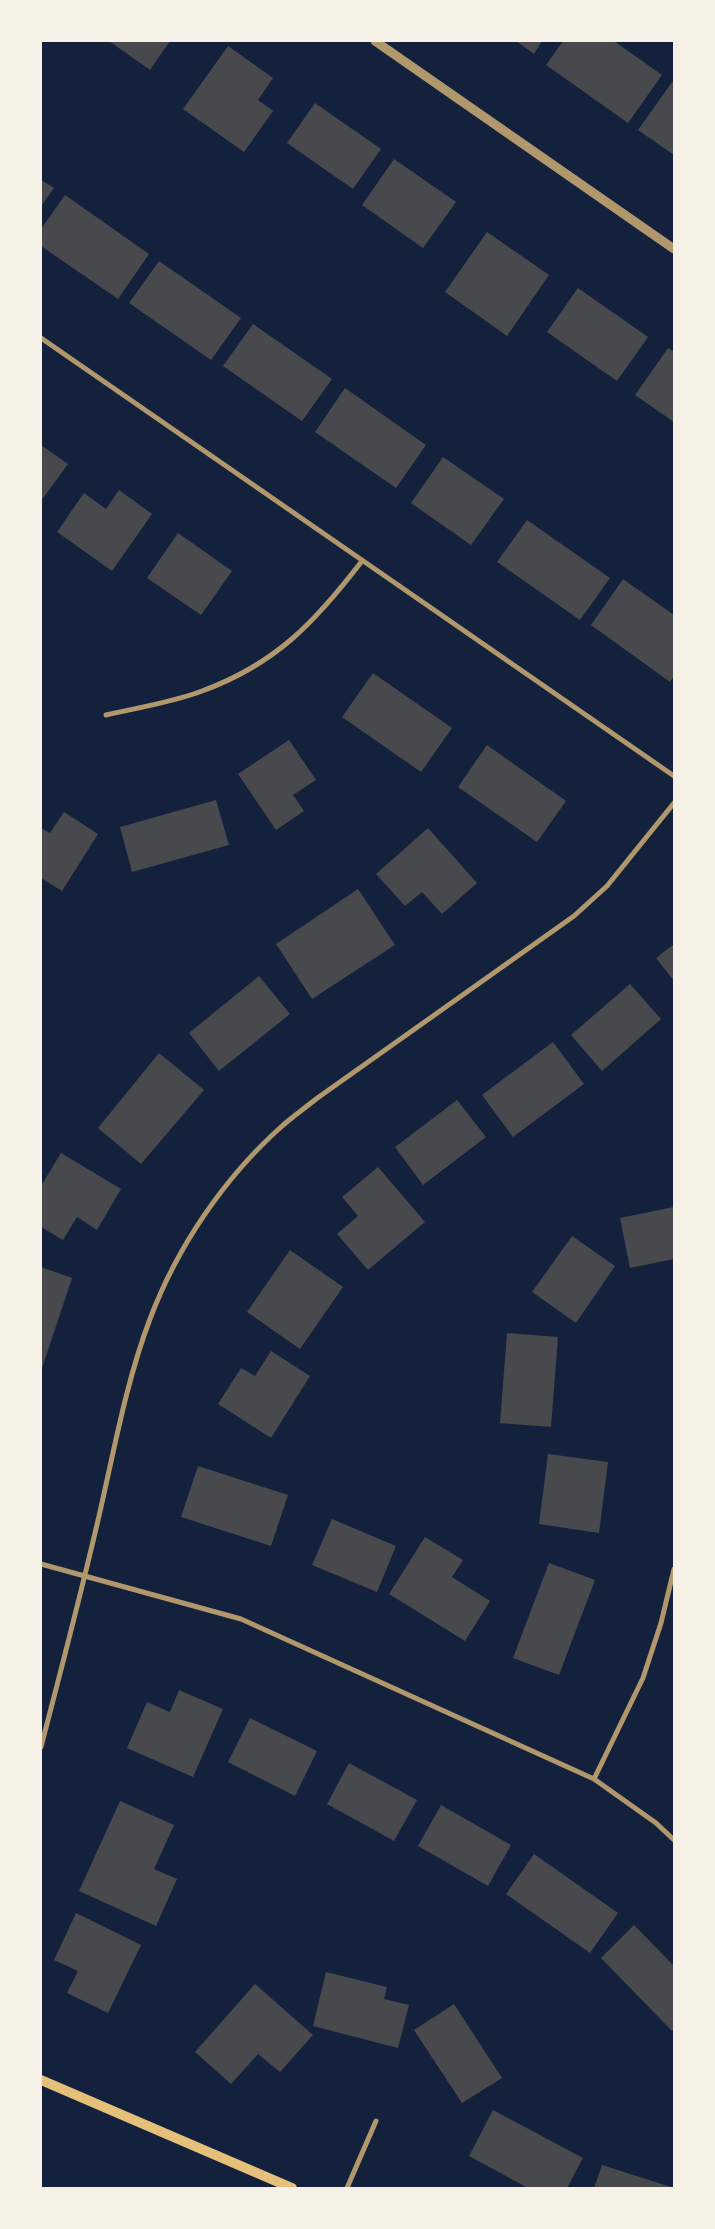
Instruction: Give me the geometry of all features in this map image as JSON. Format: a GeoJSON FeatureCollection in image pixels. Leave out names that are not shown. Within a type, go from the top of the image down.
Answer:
{"type":"FeatureCollection","features":[{"type":"Feature","properties":{"kind":"main road"},"geometry":{"type":"LineString","coordinates":[[41,2080],[292,2188]]}},
{"type":"Feature","properties":{"kind":"street"},"geometry":{"type":"LineString","coordinates":[[375,41],[674,249]]}},
{"type":"Feature","properties":{"kind":"street"},"geometry":{"type":"LineString","coordinates":[[41,338],[674,776]]}},
{"type":"Feature","properties":{"kind":"street"},"geometry":{"type":"LineString","coordinates":[[106,715],[202,692],[259,665],[298,635],[330,603],[362,561]]}},
{"type":"Feature","properties":{"kind":"street"},"geometry":{"type":"LineString","coordinates":[[41,1747],[85,1576],[132,1376],[150,1320],[169,1274],[188,1240],[247,1162],[281,1127],[316,1099],[574,916],[607,886],[674,803]]}},
{"type":"Feature","properties":{"kind":"street"},"geometry":{"type":"LineString","coordinates":[[41,1564],[241,1619],[594,1779],[656,1823],[674,1840]]}},
{"type":"Feature","properties":{"kind":"street"},"geometry":{"type":"LineString","coordinates":[[594,1779],[643,1678],[661,1623],[674,1569]]}},
{"type":"Feature","properties":{"kind":"street"},"geometry":{"type":"LineString","coordinates":[[348,2188],[376,2121]]}},
{"type":"Feature","properties":{"kind":"building"},"geometry":{"type":"Polygon","coordinates":[[[109,41],[170,41],[150,70],[109,41]]]}},
{"type":"Feature","properties":{"kind":"building"},"geometry":{"type":"Polygon","coordinates":[[[516,41],[542,41],[534,54],[516,41]]]}},
{"type":"Feature","properties":{"kind":"building"},"geometry":{"type":"Polygon","coordinates":[[[563,41],[614,41],[662,75],[628,123],[546,65],[563,41]]]}},
{"type":"Feature","properties":{"kind":"building"},"geometry":{"type":"Polygon","coordinates":[[[228,46],[273,78],[258,100],[273,111],[244,152],[183,109],[228,46]]]}},
{"type":"Feature","properties":{"kind":"building"},"geometry":{"type":"Polygon","coordinates":[[[672,82],[674,83],[674,155],[638,130],[672,82]]]}},
{"type":"Feature","properties":{"kind":"building"},"geometry":{"type":"Polygon","coordinates":[[[315,103],[381,149],[353,189],[287,143],[315,103]]]}},
{"type":"Feature","properties":{"kind":"building"},"geometry":{"type":"Polygon","coordinates":[[[394,159],[456,202],[423,248],[362,205],[394,159]]]}},
{"type":"Feature","properties":{"kind":"building"},"geometry":{"type":"Polygon","coordinates":[[[41,180],[54,188],[41,206],[41,180]]]}},
{"type":"Feature","properties":{"kind":"building"},"geometry":{"type":"Polygon","coordinates":[[[65,195],[149,254],[118,299],[41,246],[41,229],[65,195]]]}},
{"type":"Feature","properties":{"kind":"building"},"geometry":{"type":"Polygon","coordinates":[[[487,232],[549,275],[507,336],[445,292],[487,232]]]}},
{"type":"Feature","properties":{"kind":"building"},"geometry":{"type":"Polygon","coordinates":[[[159,261],[241,318],[211,360],[129,303],[159,261]]]}},
{"type":"Feature","properties":{"kind":"building"},"geometry":{"type":"Polygon","coordinates":[[[578,288],[648,337],[617,381],[547,332],[578,288]]]}},
{"type":"Feature","properties":{"kind":"building"},"geometry":{"type":"Polygon","coordinates":[[[253,324],[332,379],[302,421],[223,366],[253,324]]]}},
{"type":"Feature","properties":{"kind":"building"},"geometry":{"type":"Polygon","coordinates":[[[668,348],[674,352],[674,422],[635,395],[668,348]]]}},
{"type":"Feature","properties":{"kind":"building"},"geometry":{"type":"Polygon","coordinates":[[[345,388],[426,445],[396,488],[315,432],[345,388]]]}},
{"type":"Feature","properties":{"kind":"building"},"geometry":{"type":"Polygon","coordinates":[[[41,445],[68,464],[41,501],[41,445]]]}},
{"type":"Feature","properties":{"kind":"building"},"geometry":{"type":"Polygon","coordinates":[[[443,457],[504,499],[471,545],[411,503],[443,457]]]}},
{"type":"Feature","properties":{"kind":"building"},"geometry":{"type":"Polygon","coordinates":[[[119,490],[152,514],[112,571],[57,532],[84,493],[106,509],[119,490]]]}},
{"type":"Feature","properties":{"kind":"building"},"geometry":{"type":"Polygon","coordinates":[[[527,520],[610,578],[580,620],[497,562],[527,520]]]}},
{"type":"Feature","properties":{"kind":"building"},"geometry":{"type":"Polygon","coordinates":[[[178,533],[232,571],[201,615],[147,578],[178,533]]]}},
{"type":"Feature","properties":{"kind":"building"},"geometry":{"type":"Polygon","coordinates":[[[623,579],[674,615],[674,676],[670,682],[591,625],[623,579]]]}},
{"type":"Feature","properties":{"kind":"building"},"geometry":{"type":"Polygon","coordinates":[[[373,673],[452,728],[421,772],[342,717],[373,673]]]}},
{"type":"Feature","properties":{"kind":"building"},"geometry":{"type":"Polygon","coordinates":[[[289,740],[316,780],[293,795],[304,811],[276,830],[238,774],[289,740]]]}},
{"type":"Feature","properties":{"kind":"building"},"geometry":{"type":"Polygon","coordinates":[[[487,745],[566,801],[537,842],[458,787],[487,745]]]}},
{"type":"Feature","properties":{"kind":"building"},"geometry":{"type":"Polygon","coordinates":[[[216,800],[229,845],[132,872],[120,827],[216,800]]]}},
{"type":"Feature","properties":{"kind":"building"},"geometry":{"type":"Polygon","coordinates":[[[64,812],[98,834],[62,891],[41,878],[41,828],[50,833],[64,812]]]}},
{"type":"Feature","properties":{"kind":"building"},"geometry":{"type":"Polygon","coordinates":[[[428,828],[477,883],[442,914],[422,892],[405,906],[376,874],[428,828]]]}},
{"type":"Feature","properties":{"kind":"building"},"geometry":{"type":"Polygon","coordinates":[[[358,889],[395,945],[312,999],[276,944],[358,889]]]}},
{"type":"Feature","properties":{"kind":"building"},"geometry":{"type":"Polygon","coordinates":[[[674,944],[674,981],[656,958],[674,944]]]}},
{"type":"Feature","properties":{"kind":"building"},"geometry":{"type":"Polygon","coordinates":[[[259,976],[290,1014],[219,1071],[189,1033],[259,976]]]}},
{"type":"Feature","properties":{"kind":"building"},"geometry":{"type":"Polygon","coordinates":[[[630,984],[661,1019],[602,1071],[571,1035],[630,984]]]}},
{"type":"Feature","properties":{"kind":"building"},"geometry":{"type":"Polygon","coordinates":[[[553,1042],[584,1084],[513,1137],[482,1095],[553,1042]]]}},
{"type":"Feature","properties":{"kind":"building"},"geometry":{"type":"Polygon","coordinates":[[[159,1053],[204,1090],[141,1164],[98,1128],[159,1053]]]}},
{"type":"Feature","properties":{"kind":"building"},"geometry":{"type":"Polygon","coordinates":[[[457,1100],[486,1137],[423,1185],[395,1147],[457,1100]]]}},
{"type":"Feature","properties":{"kind":"building"},"geometry":{"type":"Polygon","coordinates":[[[61,1153],[121,1189],[97,1230],[77,1217],[63,1240],[41,1227],[41,1186],[61,1153]]]}},
{"type":"Feature","properties":{"kind":"building"},"geometry":{"type":"Polygon","coordinates":[[[378,1167],[425,1222],[368,1270],[337,1234],[358,1216],[342,1197],[378,1167]]]}},
{"type":"Feature","properties":{"kind":"building"},"geometry":{"type":"Polygon","coordinates":[[[674,1207],[674,1259],[630,1268],[620,1218],[674,1207]]]}},
{"type":"Feature","properties":{"kind":"building"},"geometry":{"type":"Polygon","coordinates":[[[572,1236],[615,1266],[576,1323],[532,1292],[572,1236]]]}},
{"type":"Feature","properties":{"kind":"building"},"geometry":{"type":"Polygon","coordinates":[[[290,1250],[343,1287],[300,1349],[247,1312],[290,1250]]]}},
{"type":"Feature","properties":{"kind":"building"},"geometry":{"type":"Polygon","coordinates":[[[41,1267],[72,1278],[42,1368],[41,1367],[41,1267]]]}},
{"type":"Feature","properties":{"kind":"building"},"geometry":{"type":"Polygon","coordinates":[[[507,1333],[558,1337],[551,1427],[500,1423],[507,1333]]]}},
{"type":"Feature","properties":{"kind":"building"},"geometry":{"type":"Polygon","coordinates":[[[271,1351],[310,1376],[271,1438],[218,1404],[241,1368],[255,1376],[271,1351]]]}},
{"type":"Feature","properties":{"kind":"building"},"geometry":{"type":"Polygon","coordinates":[[[548,1454],[608,1462],[599,1533],[539,1524],[548,1454]]]}},
{"type":"Feature","properties":{"kind":"building"},"geometry":{"type":"Polygon","coordinates":[[[198,1466],[288,1495],[271,1546],[181,1517],[198,1466]]]}},
{"type":"Feature","properties":{"kind":"building"},"geometry":{"type":"Polygon","coordinates":[[[332,1519],[396,1546],[377,1592],[312,1565],[332,1519]]]}},
{"type":"Feature","properties":{"kind":"building"},"geometry":{"type":"Polygon","coordinates":[[[425,1537],[463,1560],[452,1577],[490,1601],[465,1641],[389,1594],[425,1537]]]}},
{"type":"Feature","properties":{"kind":"building"},"geometry":{"type":"Polygon","coordinates":[[[549,1563],[595,1580],[559,1675],[513,1658],[549,1563]]]}},
{"type":"Feature","properties":{"kind":"building"},"geometry":{"type":"Polygon","coordinates":[[[179,1690],[223,1709],[193,1777],[127,1748],[147,1702],[170,1712],[179,1690]]]}},
{"type":"Feature","properties":{"kind":"building"},"geometry":{"type":"Polygon","coordinates":[[[250,1718],[317,1751],[295,1796],[228,1762],[250,1718]]]}},
{"type":"Feature","properties":{"kind":"building"},"geometry":{"type":"Polygon","coordinates":[[[349,1763],[417,1800],[394,1841],[327,1804],[349,1763]]]}},
{"type":"Feature","properties":{"kind":"building"},"geometry":{"type":"Polygon","coordinates":[[[120,1801],[174,1825],[154,1869],[177,1879],[156,1926],[79,1891],[120,1801]]]}},
{"type":"Feature","properties":{"kind":"building"},"geometry":{"type":"Polygon","coordinates":[[[441,1805],[511,1845],[488,1886],[418,1846],[441,1805]]]}},
{"type":"Feature","properties":{"kind":"building"},"geometry":{"type":"Polygon","coordinates":[[[534,1854],[618,1913],[590,1953],[506,1894],[534,1854]]]}},
{"type":"Feature","properties":{"kind":"building"},"geometry":{"type":"Polygon","coordinates":[[[76,1913],[141,1945],[108,2013],[67,1993],[78,1971],[54,1960],[76,1913]]]}},
{"type":"Feature","properties":{"kind":"building"},"geometry":{"type":"Polygon","coordinates":[[[634,1925],[674,1966],[674,2029],[672,2031],[601,1958],[634,1925]]]}},
{"type":"Feature","properties":{"kind":"building"},"geometry":{"type":"Polygon","coordinates":[[[326,1972],[387,1987],[384,1999],[409,2005],[398,2048],[313,2026],[326,1972]]]}},
{"type":"Feature","properties":{"kind":"building"},"geometry":{"type":"Polygon","coordinates":[[[255,1984],[313,2035],[280,2072],[258,2054],[231,2084],[195,2052],[255,1984]]]}},
{"type":"Feature","properties":{"kind":"building"},"geometry":{"type":"Polygon","coordinates":[[[454,2004],[502,2078],[462,2103],[414,2030],[454,2004]]]}},
{"type":"Feature","properties":{"kind":"building"},"geometry":{"type":"Polygon","coordinates":[[[493,2110],[583,2158],[567,2188],[528,2188],[469,2156],[493,2110]]]}},
{"type":"Feature","properties":{"kind":"building"},"geometry":{"type":"Polygon","coordinates":[[[602,2165],[671,2187],[671,2188],[594,2188],[602,2165]]]}}]}
